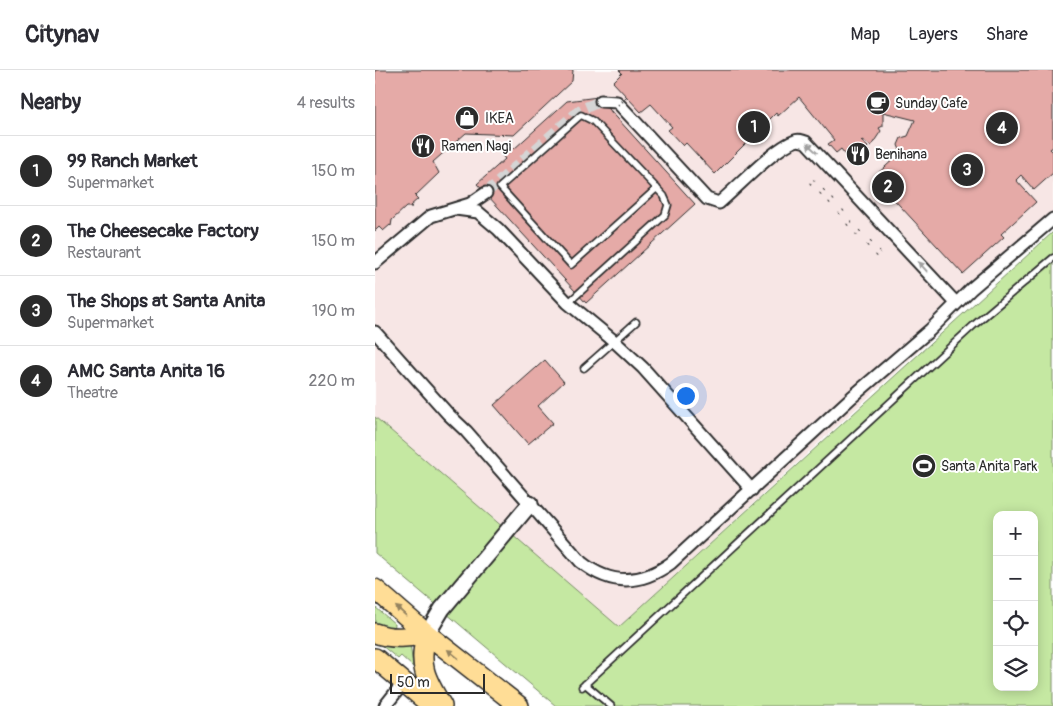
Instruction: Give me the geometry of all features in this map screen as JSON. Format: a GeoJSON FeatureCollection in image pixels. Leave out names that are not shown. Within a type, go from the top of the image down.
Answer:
{"type":"FeatureCollection","features":[{"type":"Feature","properties":{"kind":"main road"},"geometry":{"type":"LineString","coordinates":[[375,589],[427,634],[519,706]]}},
{"type":"Feature","properties":{"kind":"main road"},"geometry":{"type":"LineString","coordinates":[[375,633],[401,638],[427,634]]}},
{"type":"Feature","properties":{"kind":"main road"},"geometry":{"type":"LineString","coordinates":[[427,634],[421,652],[424,671],[442,706]]}},
{"type":"Feature","properties":{"kind":"main road"},"geometry":{"type":"LineString","coordinates":[[375,658],[432,706]]}},
{"type":"Feature","properties":{"kind":"street"},"geometry":{"type":"LineString","coordinates":[[601,101],[617,102],[707,199],[719,203],[771,157],[793,142],[799,140],[806,142],[956,303]]}},
{"type":"Feature","properties":{"kind":"street"},"geometry":{"type":"LineString","coordinates":[[375,263],[431,216],[470,204],[486,193]]}},
{"type":"Feature","properties":{"kind":"street"},"geometry":{"type":"LineString","coordinates":[[456,209],[468,209],[485,217],[568,303],[614,341],[677,405],[753,490]]}},
{"type":"Feature","properties":{"kind":"street"},"geometry":{"type":"LineString","coordinates":[[375,332],[581,562],[593,572],[605,577],[630,580],[658,572],[671,563],[753,490],[852,397],[930,330],[956,303],[1053,219]]}},
{"type":"Feature","properties":{"kind":"street"},"geometry":{"type":"LineString","coordinates":[[427,634],[450,599],[531,504]]}},
{"type":"Feature","properties":{"kind":"street"},"geometry":{"type":"LineString","coordinates":[[385,706],[403,682]]}},
{"type":"Feature","properties":{"kind":"lane"},"geometry":{"type":"LineString","coordinates":[[568,303],[665,215],[668,205],[664,196],[657,188],[593,121],[581,114],[500,187],[571,265],[657,188]]}},
{"type":"Feature","properties":{"kind":"lane"},"geometry":{"type":"LineString","coordinates":[[611,706],[583,685],[974,325],[1053,258]]}},
{"type":"Feature","properties":{"kind":"lane"},"geometry":{"type":"LineString","coordinates":[[585,368],[636,322]]}},
{"type":"Feature","properties":{"kind":"path"},"geometry":{"type":"LineString","coordinates":[[611,112],[627,97]]}},
{"type":"Feature","properties":{"kind":"path"},"geometry":{"type":"LineString","coordinates":[[810,184],[816,179]]}},
{"type":"Feature","properties":{"kind":"path"},"geometry":{"type":"LineString","coordinates":[[820,194],[825,189]]}},
{"type":"Feature","properties":{"kind":"path"},"geometry":{"type":"LineString","coordinates":[[829,203],[834,198]]}},
{"type":"Feature","properties":{"kind":"path"},"geometry":{"type":"LineString","coordinates":[[839,214],[844,210]]}},
{"type":"Feature","properties":{"kind":"path"},"geometry":{"type":"LineString","coordinates":[[847,225],[853,220]]}},
{"type":"Feature","properties":{"kind":"path"},"geometry":{"type":"LineString","coordinates":[[857,235],[862,229]]}},
{"type":"Feature","properties":{"kind":"path"},"geometry":{"type":"LineString","coordinates":[[867,246],[872,240]]}},
{"type":"Feature","properties":{"kind":"path"},"geometry":{"type":"LineString","coordinates":[[876,256],[881,251]]}},
{"type":"Feature","properties":{"kind":"shaded area"},"geometry":{"type":"Polygon","coordinates":[[[375,70],[1053,70],[1053,217],[934,337],[619,627],[375,417],[375,70]]]}},
{"type":"Feature","properties":{"kind":"green space","name":"Santa Anita Park"},"geometry":{"type":"Polygon","coordinates":[[[1053,232],[1053,706],[556,706],[375,553],[375,417],[619,627],[1053,232]]]}},
{"type":"Feature","properties":{"kind":"green space"},"geometry":{"type":"Polygon","coordinates":[[[375,607],[395,624],[394,630],[375,626],[375,607]]]}},
{"type":"Feature","properties":{"kind":"green space"},"geometry":{"type":"Polygon","coordinates":[[[382,642],[410,643],[413,667],[401,656],[398,659],[381,645],[382,642]]]}},
{"type":"Feature","properties":{"kind":"building"},"geometry":{"type":"Polygon","coordinates":[[[375,70],[573,70],[572,81],[514,135],[466,133],[433,162],[439,173],[415,196],[418,199],[410,206],[412,207],[406,207],[392,220],[391,226],[383,231],[379,227],[375,231],[375,70]]]}},
{"type":"Feature","properties":{"kind":"building"},"geometry":{"type":"Polygon","coordinates":[[[619,70],[1053,70],[1053,147],[1050,149],[1053,152],[1053,173],[1034,190],[1021,175],[1016,180],[1036,202],[1001,234],[1004,237],[963,274],[888,193],[885,196],[877,187],[882,183],[875,176],[896,157],[900,150],[898,145],[901,138],[908,136],[915,120],[883,112],[883,126],[879,128],[881,131],[871,146],[861,141],[868,147],[857,161],[850,155],[848,158],[841,149],[836,153],[828,144],[834,140],[799,97],[778,116],[776,113],[715,174],[686,143],[683,146],[668,130],[672,127],[651,104],[641,112],[613,82],[622,73],[619,70]]]}},
{"type":"Feature","properties":{"kind":"building"},"geometry":{"type":"Polygon","coordinates":[[[598,97],[695,204],[586,303],[477,184],[505,159],[501,154],[506,150],[504,148],[509,144],[514,149],[567,101],[598,97]]]}},
{"type":"Feature","properties":{"kind":"building"},"geometry":{"type":"Polygon","coordinates":[[[545,360],[564,382],[538,406],[553,423],[528,444],[494,405],[545,360]]]}},
{"type":"Feature","properties":{"kind":"tunnel"},"geometry":{"type":"LineString","coordinates":[[486,193],[580,110],[601,101]]}},
{"type":"Feature","properties":{"kind":"place","name":"Sunday Cafe"},"geometry":{"type":"Point","coordinates":[878,103]}},
{"type":"Feature","properties":{"kind":"place","name":"IKEA"},"geometry":{"type":"Point","coordinates":[467,118]}},
{"type":"Feature","properties":{"kind":"place","name":"99 Ranch Market"},"geometry":{"type":"Point","coordinates":[754,127]}},
{"type":"Feature","properties":{"kind":"place","name":"AMC Santa Anita 16"},"geometry":{"type":"Point","coordinates":[1002,128]}},
{"type":"Feature","properties":{"kind":"place","name":"Ramen Nagi"},"geometry":{"type":"Point","coordinates":[423,146]}},
{"type":"Feature","properties":{"kind":"place","name":"Benihana"},"geometry":{"type":"Point","coordinates":[858,154]}},
{"type":"Feature","properties":{"kind":"place","name":"The Shops at Santa Anita"},"geometry":{"type":"Point","coordinates":[967,170]}},
{"type":"Feature","properties":{"kind":"place","name":"The Cheesecake Factory"},"geometry":{"type":"Point","coordinates":[888,187]}},
{"type":"Feature","properties":{"kind":"place","name":"Santa Anita Park"},"geometry":{"type":"Point","coordinates":[924,466]}}]}
